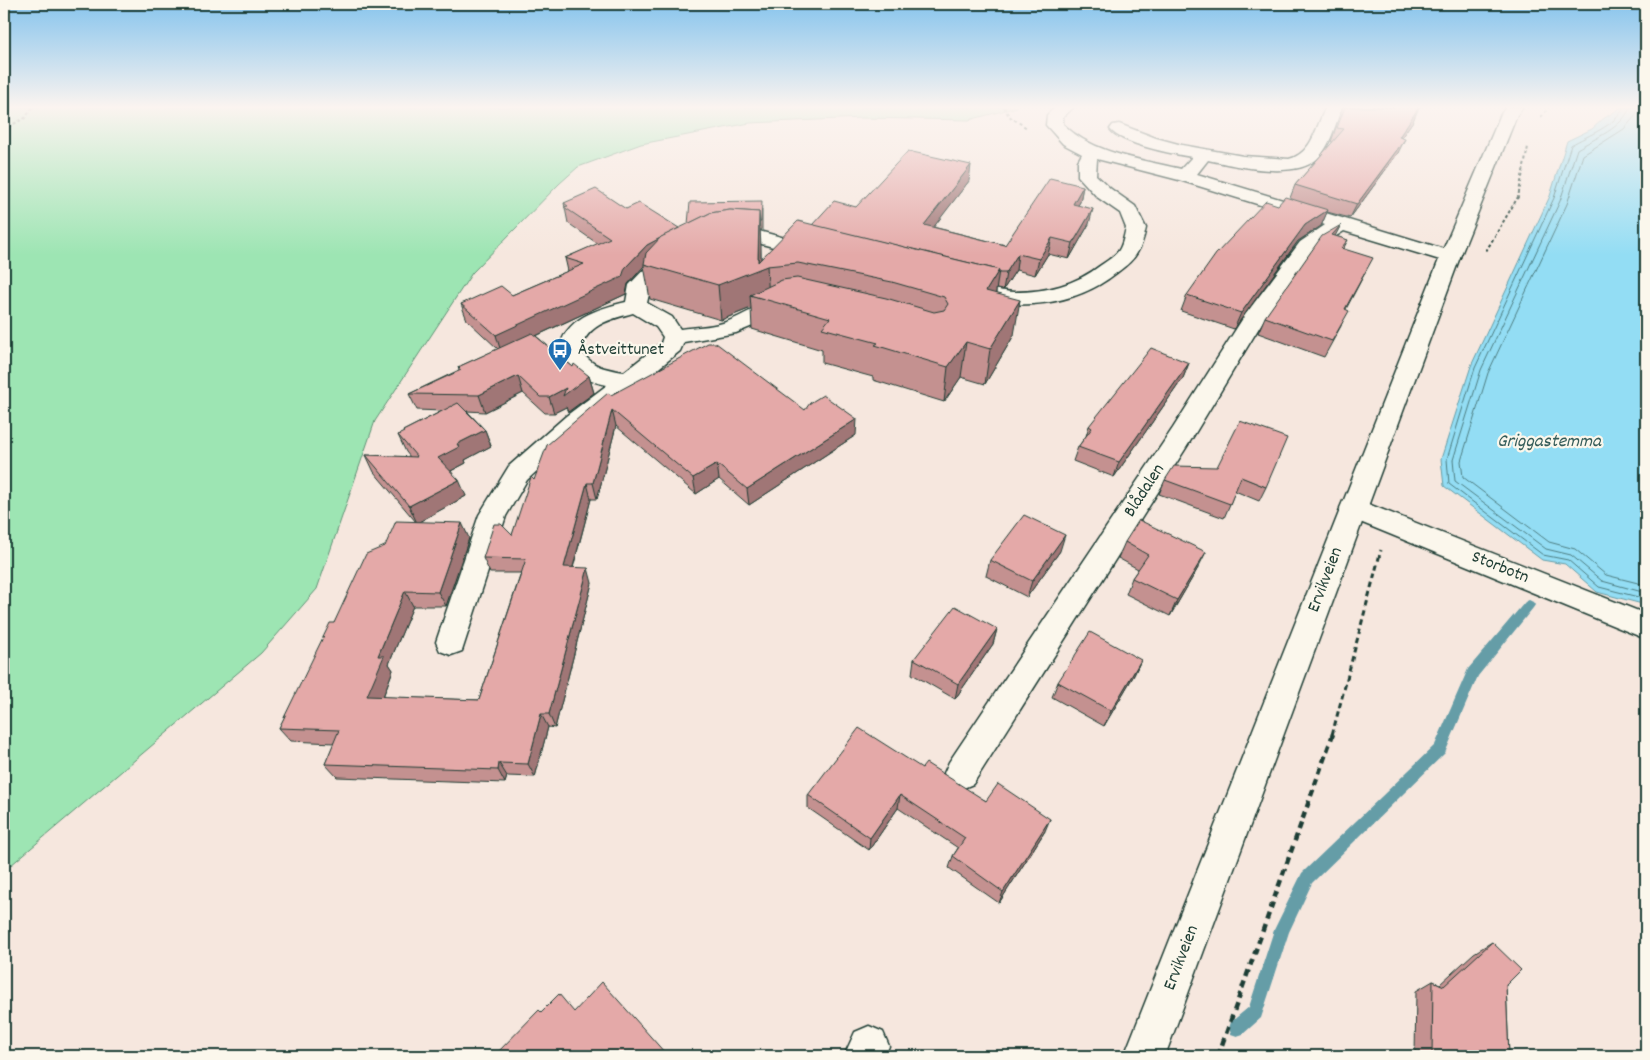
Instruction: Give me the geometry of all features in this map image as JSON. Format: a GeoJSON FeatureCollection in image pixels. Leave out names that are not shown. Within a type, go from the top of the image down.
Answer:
{"type":"FeatureCollection","features":[{"type":"Feature","properties":{"kind":"street"},"geometry":{"type":"LineString","coordinates":[[956,288],[994,297],[1037,299],[1071,292],[1104,274],[1128,252],[1136,228],[1128,210],[1104,194],[1087,176],[1087,161],[1090,156]]}},
{"type":"Feature","properties":{"kind":"street"},"geometry":{"type":"LineString","coordinates":[[1109,156],[1185,176],[1450,257]]}},
{"type":"Feature","properties":{"kind":"street"},"geometry":{"type":"LineString","coordinates":[[1185,176],[1195,156]]}},
{"type":"Feature","properties":{"kind":"street"},"geometry":{"type":"LineString","coordinates":[[1215,156],[1276,165],[1297,162],[1309,156]]}},
{"type":"Feature","properties":{"kind":"street","name":"Ervikveien"},"geometry":{"type":"LineString","coordinates":[[1144,1056],[1353,508],[1450,257],[1491,156]]}},
{"type":"Feature","properties":{"kind":"street","name":"Blådalen"},"geometry":{"type":"LineString","coordinates":[[961,773],[1182,434],[1253,320],[1307,246],[1342,223]]}},
{"type":"Feature","properties":{"kind":"street"},"geometry":{"type":"LineString","coordinates":[[636,306],[640,285],[658,266],[708,240],[733,236],[759,237],[834,257]]}},
{"type":"Feature","properties":{"kind":"street"},"geometry":{"type":"LineString","coordinates":[[674,337],[716,332],[736,326],[778,307],[798,304],[806,306]]}},
{"type":"Feature","properties":{"kind":"street"},"geometry":{"type":"LineString","coordinates":[[451,642],[493,514],[518,473],[575,422],[672,346],[674,337],[664,322],[636,306],[612,312],[585,326],[574,334],[570,351],[575,361],[590,374],[628,380]]}},
{"type":"Feature","properties":{"kind":"street","name":"Storbotn"},"geometry":{"type":"LineString","coordinates":[[1353,508],[1646,627]]}},
{"type":"Feature","properties":{"kind":"path"},"geometry":{"type":"LineString","coordinates":[[1484,254],[1518,197],[1526,156]]}},
{"type":"Feature","properties":{"kind":"path"},"geometry":{"type":"LineString","coordinates":[[1218,1056],[1336,725],[1388,522]]}},
{"type":"Feature","properties":{"kind":"green space"},"geometry":{"type":"Polygon","coordinates":[[[4,156],[607,156],[578,167],[472,273],[375,421],[317,589],[261,653],[4,871],[4,156]]]}},
{"type":"Feature","properties":{"kind":"water","name":"Griggastemma"},"geometry":{"type":"Polygon","coordinates":[[[1562,156],[1646,156],[1646,605],[1597,592],[1565,564],[1542,560],[1444,486],[1441,459],[1471,366],[1550,196],[1562,156]]]}},
{"type":"Feature","properties":{"kind":"building"},"geometry":{"type":"Polygon","coordinates":[[[903,156],[933,156],[971,165],[924,225],[1005,245],[1050,178],[1083,186],[1073,204],[1093,209],[1073,243],[1052,238],[1039,259],[1018,254],[1006,273],[999,273],[999,270],[812,225],[834,201],[856,207],[903,156]]]}},
{"type":"Feature","properties":{"kind":"building"},"geometry":{"type":"Polygon","coordinates":[[[1320,156],[1392,156],[1357,204],[1295,185],[1320,156]]]}},
{"type":"Feature","properties":{"kind":"building"},"geometry":{"type":"Polygon","coordinates":[[[596,189],[626,209],[639,203],[679,228],[647,245],[625,268],[622,277],[496,335],[461,304],[501,286],[512,295],[584,264],[565,258],[610,238],[564,207],[568,206],[564,203],[596,189]]]}},
{"type":"Feature","properties":{"kind":"building"},"geometry":{"type":"Polygon","coordinates":[[[1285,197],[1328,210],[1305,225],[1241,313],[1187,295],[1216,254],[1266,201],[1278,205],[1285,197]]]}},
{"type":"Feature","properties":{"kind":"building"},"geometry":{"type":"Polygon","coordinates":[[[762,201],[761,222],[759,212],[730,210],[710,213],[688,224],[690,202],[762,201]]]}},
{"type":"Feature","properties":{"kind":"building"},"geometry":{"type":"Polygon","coordinates":[[[730,210],[759,212],[758,262],[798,221],[999,270],[986,291],[1020,300],[990,349],[966,342],[948,367],[875,345],[878,343],[822,328],[830,318],[750,295],[782,280],[797,278],[886,298],[934,312],[944,310],[948,304],[944,297],[892,282],[798,263],[767,266],[718,285],[644,264],[646,253],[661,237],[710,213],[730,210]]]}},
{"type":"Feature","properties":{"kind":"building"},"geometry":{"type":"Polygon","coordinates":[[[1341,225],[1332,235],[1348,240],[1341,248],[1373,258],[1345,309],[1349,311],[1332,341],[1265,317],[1322,236],[1341,225]]]}},
{"type":"Feature","properties":{"kind":"building"},"geometry":{"type":"Polygon","coordinates":[[[532,333],[573,367],[574,364],[589,376],[563,396],[566,388],[549,397],[540,397],[518,376],[479,395],[409,394],[461,370],[458,367],[532,333]]]}},
{"type":"Feature","properties":{"kind":"building"},"geometry":{"type":"Polygon","coordinates":[[[708,343],[716,343],[805,410],[810,403],[823,395],[857,419],[747,489],[717,464],[693,478],[612,410],[593,483],[587,483],[564,567],[588,568],[549,714],[541,714],[528,764],[499,763],[498,770],[325,764],[339,730],[279,728],[330,623],[334,623],[366,554],[385,546],[396,521],[462,523],[438,592],[405,591],[378,656],[384,656],[367,696],[479,700],[526,559],[483,558],[494,524],[501,524],[512,535],[531,477],[534,480],[547,445],[608,393],[611,395],[708,343]]]}},
{"type":"Feature","properties":{"kind":"building"},"geometry":{"type":"Polygon","coordinates":[[[1151,348],[1189,363],[1119,462],[1078,447],[1092,428],[1089,426],[1151,348]]]}},
{"type":"Feature","properties":{"kind":"building"},"geometry":{"type":"Polygon","coordinates":[[[458,403],[485,430],[457,444],[459,447],[438,458],[459,480],[409,506],[366,455],[417,457],[398,435],[458,403]]]}},
{"type":"Feature","properties":{"kind":"building"},"geometry":{"type":"Polygon","coordinates":[[[1240,421],[1287,438],[1266,487],[1241,477],[1230,504],[1165,480],[1174,466],[1217,467],[1240,421]]]}},
{"type":"Feature","properties":{"kind":"building"},"geometry":{"type":"Polygon","coordinates":[[[1024,515],[1065,535],[1032,581],[990,560],[1024,515]]]}},
{"type":"Feature","properties":{"kind":"building"},"geometry":{"type":"Polygon","coordinates":[[[1139,520],[1206,552],[1177,600],[1132,578],[1148,555],[1125,542],[1139,520]]]}},
{"type":"Feature","properties":{"kind":"building"},"geometry":{"type":"Polygon","coordinates":[[[955,606],[997,629],[958,684],[914,659],[955,606]]]}},
{"type":"Feature","properties":{"kind":"building"},"geometry":{"type":"Polygon","coordinates":[[[1090,632],[1141,660],[1111,711],[1058,682],[1090,632]]]}},
{"type":"Feature","properties":{"kind":"building"},"geometry":{"type":"Polygon","coordinates":[[[859,728],[922,768],[926,763],[986,801],[998,784],[1050,819],[1003,892],[953,856],[965,838],[900,795],[870,838],[808,795],[859,728]]]}},
{"type":"Feature","properties":{"kind":"building"},"geometry":{"type":"Polygon","coordinates":[[[1492,942],[1521,970],[1506,985],[1509,1056],[1432,1056],[1433,981],[1444,986],[1492,942]]]}},
{"type":"Feature","properties":{"kind":"building"},"geometry":{"type":"Polygon","coordinates":[[[602,982],[666,1054],[664,1056],[486,1056],[492,1050],[495,1055],[539,1010],[541,1012],[559,994],[574,1012],[602,982]]]}},
{"type":"Feature","properties":{"kind":"waterway"},"geometry":{"type":"LineString","coordinates":[[1237,1028],[1255,1012],[1282,930],[1307,878],[1440,749],[1473,673],[1529,605]]}},
{"type":"Feature","properties":{"kind":"place","name":"Åstveittunet"},"geometry":{"type":"Point","coordinates":[560,371]}}]}
